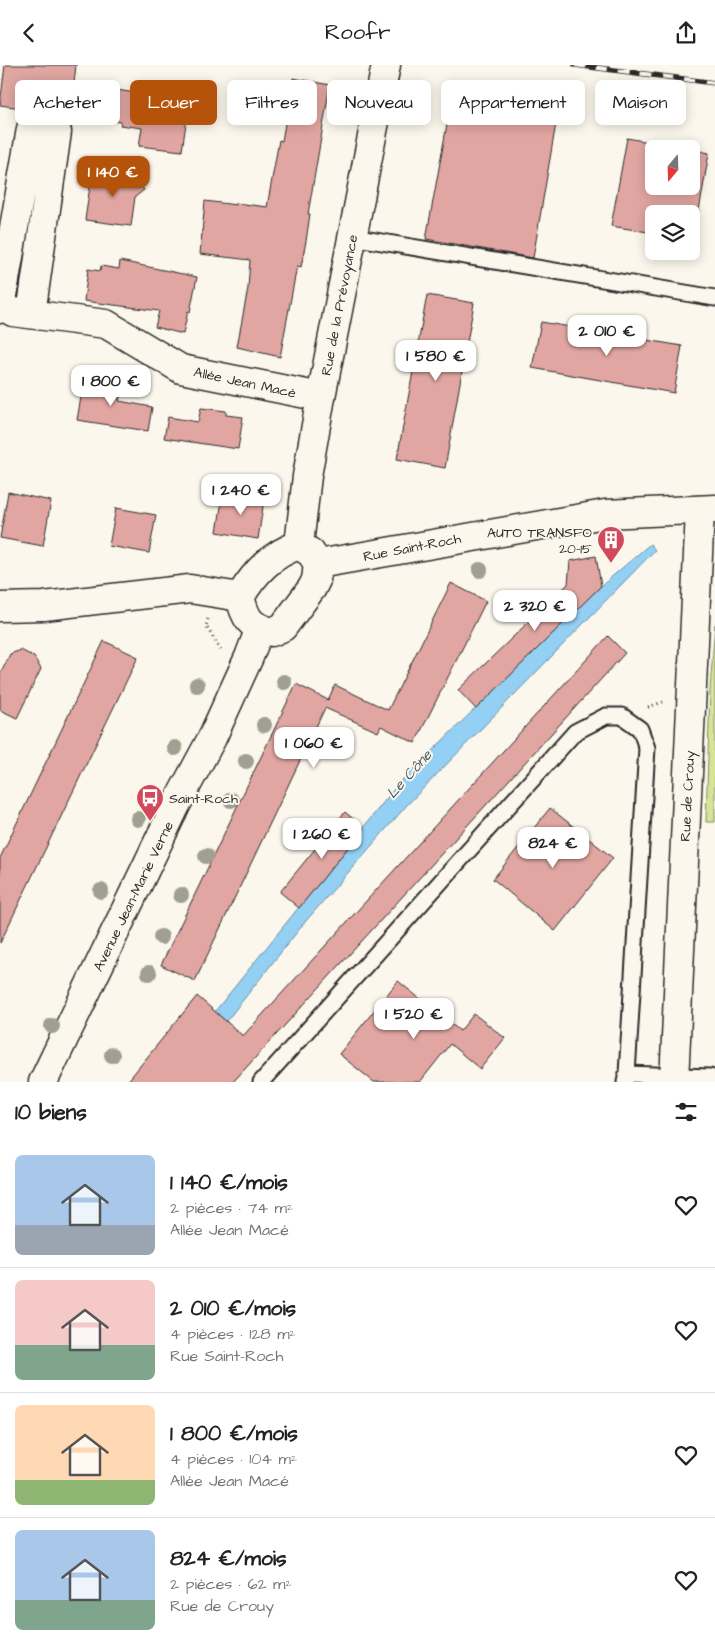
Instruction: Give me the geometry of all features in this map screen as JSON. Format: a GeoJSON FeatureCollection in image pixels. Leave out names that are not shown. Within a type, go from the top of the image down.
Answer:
{"type":"FeatureCollection","features":[{"type":"Feature","properties":{"kind":"street","name":"Rue de la Prévoyance"},"geometry":{"type":"LineString","coordinates":[[308,554],[307,477],[386,65]]}},
{"type":"Feature","properties":{"kind":"street","name":"Allée Jean Macé"},"geometry":{"type":"LineString","coordinates":[[31,314],[57,132],[31,129],[0,310],[106,324],[181,369],[321,397]]}},
{"type":"Feature","properties":{"kind":"street","name":"Rue Saint-Roch"},"geometry":{"type":"LineString","coordinates":[[308,554],[605,514],[708,509]]}},
{"type":"Feature","properties":{"kind":"street","name":"Rue de Crouy"},"geometry":{"type":"LineString","coordinates":[[674,1079],[692,692],[708,509]]}},
{"type":"Feature","properties":{"kind":"street"},"geometry":{"type":"LineString","coordinates":[[286,550],[308,554],[316,580],[283,627],[272,632],[253,625],[244,614],[240,597],[251,579],[265,565],[286,550]]}},
{"type":"Feature","properties":{"kind":"street"},"geometry":{"type":"LineString","coordinates":[[0,607],[44,606],[190,589],[240,597]]}},
{"type":"Feature","properties":{"kind":"street","name":"Avenue Jean-Marie Verne"},"geometry":{"type":"LineString","coordinates":[[43,1082],[176,805],[212,738],[260,629]]}},
{"type":"Feature","properties":{"kind":"lane"},"geometry":{"type":"LineString","coordinates":[[352,237],[715,298]]}},
{"type":"Feature","properties":{"kind":"lane"},"geometry":{"type":"LineString","coordinates":[[261,1082],[576,732],[606,716],[622,716],[640,729],[647,747],[626,1078],[674,1079],[710,1077],[715,1079]]}},
{"type":"Feature","properties":{"kind":"path"},"geometry":{"type":"LineString","coordinates":[[622,716],[692,692]]}},
{"type":"Feature","properties":{"kind":"green space"},"geometry":{"type":"Polygon","coordinates":[[[715,624],[715,822],[706,822],[710,689],[715,624]]]}},
{"type":"Feature","properties":{"kind":"water","name":"Le Cône"},"geometry":{"type":"Polygon","coordinates":[[[650,544],[655,550],[407,805],[305,922],[178,1082],[158,1082],[399,783],[601,586],[650,544]]]}},
{"type":"Feature","properties":{"kind":"building"},"geometry":{"type":"Polygon","coordinates":[[[5,65],[76,65],[74,80],[15,80],[15,107],[0,105],[5,65]]]}},
{"type":"Feature","properties":{"kind":"building"},"geometry":{"type":"Polygon","coordinates":[[[317,83],[327,84],[327,103],[308,214],[310,214],[306,241],[301,267],[297,266],[280,357],[237,347],[248,288],[250,260],[200,254],[205,201],[267,207],[279,140],[282,141],[285,125],[317,125],[317,83]]]}},
{"type":"Feature","properties":{"kind":"building"},"geometry":{"type":"Polygon","coordinates":[[[120,91],[130,92],[130,125],[186,125],[182,151],[139,146],[142,128],[120,125],[120,91]]]}},
{"type":"Feature","properties":{"kind":"building"},"geometry":{"type":"Polygon","coordinates":[[[447,125],[556,125],[533,258],[426,239],[447,125]]]}},
{"type":"Feature","properties":{"kind":"building"},"geometry":{"type":"Polygon","coordinates":[[[627,138],[645,141],[645,195],[700,195],[700,151],[709,153],[700,205],[645,205],[645,232],[611,226],[627,138]]]}},
{"type":"Feature","properties":{"kind":"building"},"geometry":{"type":"Polygon","coordinates":[[[103,170],[132,173],[144,190],[135,197],[131,226],[85,220],[91,179],[103,170]]]}},
{"type":"Feature","properties":{"kind":"building"},"geometry":{"type":"Polygon","coordinates":[[[120,261],[197,277],[190,312],[188,311],[183,334],[155,327],[159,311],[84,301],[88,269],[100,271],[101,266],[119,269],[120,261]]]}},
{"type":"Feature","properties":{"kind":"building"},"geometry":{"type":"Polygon","coordinates":[[[427,295],[474,303],[445,468],[397,459],[427,295]]]}},
{"type":"Feature","properties":{"kind":"building"},"geometry":{"type":"Polygon","coordinates":[[[541,322],[682,346],[674,393],[532,368],[541,322]]]}},
{"type":"Feature","properties":{"kind":"building"},"geometry":{"type":"Polygon","coordinates":[[[84,380],[123,386],[119,401],[152,407],[148,431],[77,420],[84,380]]]}},
{"type":"Feature","properties":{"kind":"building"},"geometry":{"type":"Polygon","coordinates":[[[201,408],[226,411],[226,415],[243,417],[238,449],[164,438],[168,417],[198,422],[201,408]]]}},
{"type":"Feature","properties":{"kind":"building"},"geometry":{"type":"Polygon","coordinates":[[[8,492],[51,501],[43,546],[0,538],[8,492]]]}},
{"type":"Feature","properties":{"kind":"building"},"geometry":{"type":"Polygon","coordinates":[[[223,494],[264,500],[258,539],[217,532],[223,494]]]}},
{"type":"Feature","properties":{"kind":"building"},"geometry":{"type":"Polygon","coordinates":[[[116,508],[156,515],[149,553],[109,546],[116,508]]]}},
{"type":"Feature","properties":{"kind":"building"},"geometry":{"type":"Polygon","coordinates":[[[596,556],[601,586],[476,709],[458,690],[568,584],[570,561],[596,556]]]}},
{"type":"Feature","properties":{"kind":"building"},"geometry":{"type":"Polygon","coordinates":[[[451,583],[486,601],[415,743],[381,726],[378,732],[325,708],[195,981],[161,965],[296,684],[328,700],[335,685],[388,710],[451,583]]]}},
{"type":"Feature","properties":{"kind":"building"},"geometry":{"type":"Polygon","coordinates":[[[608,636],[625,653],[233,1082],[127,1082],[197,996],[243,1036],[608,636]]]}},
{"type":"Feature","properties":{"kind":"building"},"geometry":{"type":"Polygon","coordinates":[[[104,641],[138,657],[0,943],[0,858],[104,641]]]}},
{"type":"Feature","properties":{"kind":"building"},"geometry":{"type":"Polygon","coordinates":[[[21,650],[34,657],[41,669],[17,718],[0,710],[0,675],[10,654],[21,650]]]}},
{"type":"Feature","properties":{"kind":"building"},"geometry":{"type":"Polygon","coordinates":[[[550,808],[613,858],[555,931],[493,879],[550,808]]]}},
{"type":"Feature","properties":{"kind":"building"},"geometry":{"type":"Polygon","coordinates":[[[345,812],[364,828],[299,908],[280,892],[345,812]]]}},
{"type":"Feature","properties":{"kind":"building"},"geometry":{"type":"Polygon","coordinates":[[[398,981],[460,1031],[474,1014],[505,1038],[480,1069],[450,1044],[420,1082],[374,1082],[339,1054],[398,981]]]}},
{"type":"Feature","properties":{"kind":"railway"},"geometry":{"type":"LineString","coordinates":[[575,65],[715,83]]}},
{"type":"Feature","properties":{"kind":"place","name":"AUTO TRANSFO 20-15"},"geometry":{"type":"Point","coordinates":[611,564]}},
{"type":"Feature","properties":{"kind":"place","name":"Saint-Roch"},"geometry":{"type":"Point","coordinates":[150,822]}}]}
